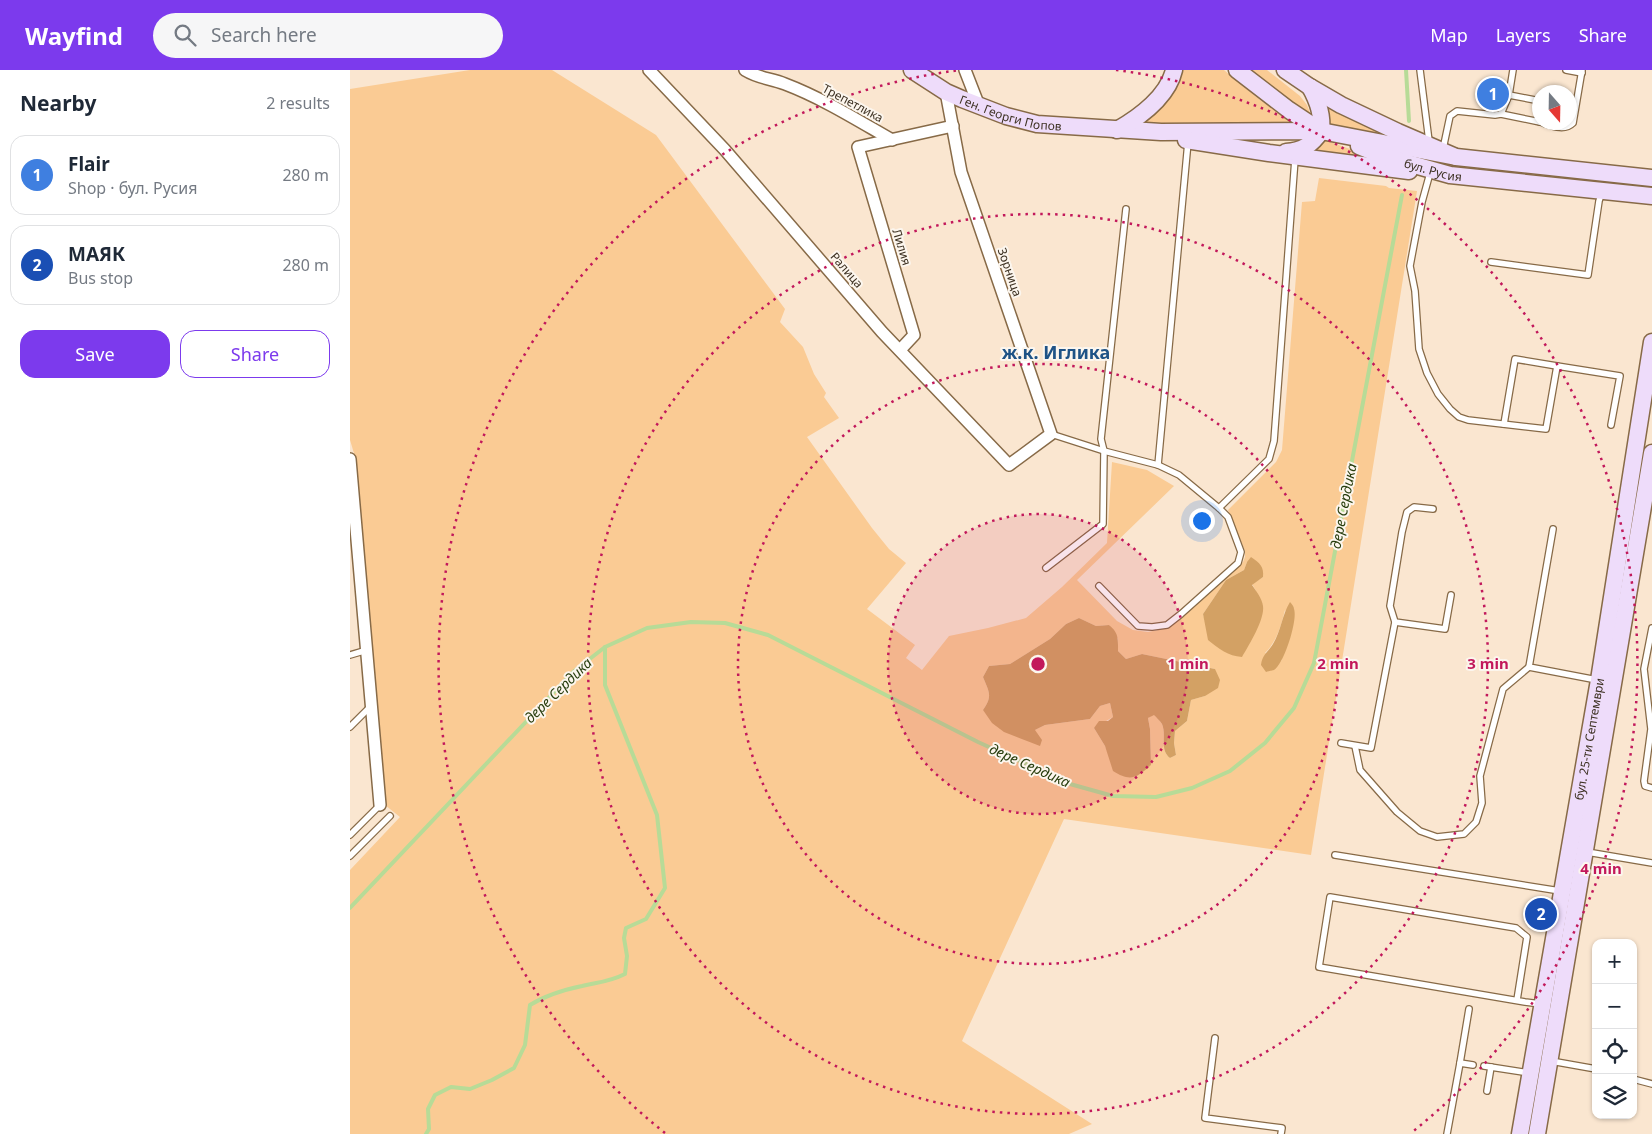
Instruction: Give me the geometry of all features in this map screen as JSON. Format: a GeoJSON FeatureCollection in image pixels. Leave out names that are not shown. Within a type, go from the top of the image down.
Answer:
{"type":"FeatureCollection","features":[{"type":"Feature","properties":{"kind":"main road","name":"Ген. Георги Попов"},"geometry":{"type":"LineString","coordinates":[[912,70],[946,92],[1006,116],[1036,124],[1117,130]]}},
{"type":"Feature","properties":{"kind":"main road"},"geometry":{"type":"LineString","coordinates":[[1117,130],[1135,119],[1165,90],[1174,70]]}},
{"type":"Feature","properties":{"kind":"main road","name":"бул. Русия"},"geometry":{"type":"LineString","coordinates":[[1237,70],[1289,110],[1321,131],[1386,157],[1450,175],[1652,196]]}},
{"type":"Feature","properties":{"kind":"main road","name":"бул. Русия"},"geometry":{"type":"LineString","coordinates":[[1285,70],[1341,105],[1443,152],[1652,178]]}},
{"type":"Feature","properties":{"kind":"main road"},"geometry":{"type":"LineString","coordinates":[[1269,153],[1298,151],[1307,147],[1321,131],[1321,116],[1310,87]]}},
{"type":"Feature","properties":{"kind":"main road"},"geometry":{"type":"LineString","coordinates":[[1117,130],[1161,132],[1321,131],[1443,152]]}},
{"type":"Feature","properties":{"kind":"main road"},"geometry":{"type":"LineString","coordinates":[[1117,130],[1389,170],[1450,175]]}},
{"type":"Feature","properties":{"kind":"main road","name":"бул. 25-ти Септември"},"geometry":{"type":"LineString","coordinates":[[1520,1134],[1599,680],[1652,342]]}},
{"type":"Feature","properties":{"kind":"main road","name":"бул. 25-ти Септември"},"geometry":{"type":"LineString","coordinates":[[1537,1134],[1652,453]]}},
{"type":"Feature","properties":{"kind":"street","name":"Ралица"},"geometry":{"type":"LineString","coordinates":[[649,70],[726,150],[900,350],[1010,465],[1051,434]]}},
{"type":"Feature","properties":{"kind":"street","name":"Трепетлика"},"geometry":{"type":"LineString","coordinates":[[745,70],[757,77],[784,83],[828,104],[892,140]]}},
{"type":"Feature","properties":{"kind":"street"},"geometry":{"type":"LineString","coordinates":[[965,70],[979,106]]}},
{"type":"Feature","properties":{"kind":"street","name":"Зорница"},"geometry":{"type":"LineString","coordinates":[[946,92],[961,172],[1051,434]]}},
{"type":"Feature","properties":{"kind":"street","name":"Трепетлика"},"geometry":{"type":"LineString","coordinates":[[858,147],[952,126]]}},
{"type":"Feature","properties":{"kind":"street","name":"Лилия"},"geometry":{"type":"LineString","coordinates":[[858,147],[914,335],[900,350]]}},
{"type":"Feature","properties":{"kind":"street"},"geometry":{"type":"LineString","coordinates":[[350,459],[354,539],[367,650],[380,805]]}},
{"type":"Feature","properties":{"kind":"lane"},"geometry":{"type":"LineString","coordinates":[[1420,70],[1443,152]]}},
{"type":"Feature","properties":{"kind":"lane"},"geometry":{"type":"LineString","coordinates":[[1502,114],[1509,95],[1513,70]]}},
{"type":"Feature","properties":{"kind":"lane"},"geometry":{"type":"LineString","coordinates":[[1566,70],[1582,72],[1577,91]]}},
{"type":"Feature","properties":{"kind":"lane"},"geometry":{"type":"LineString","coordinates":[[1509,95],[1532,99]]}},
{"type":"Feature","properties":{"kind":"lane"},"geometry":{"type":"LineString","coordinates":[[1443,152],[1450,116],[1457,111],[1502,114],[1532,120]]}},
{"type":"Feature","properties":{"kind":"lane"},"geometry":{"type":"LineString","coordinates":[[1158,465],[1188,140]]}},
{"type":"Feature","properties":{"kind":"lane"},"geometry":{"type":"LineString","coordinates":[[1219,508],[1269,459],[1274,441],[1295,156]]}},
{"type":"Feature","properties":{"kind":"lane"},"geometry":{"type":"LineString","coordinates":[[1430,173],[1422,202],[1410,266],[1419,349],[1427,373],[1438,394],[1459,417],[1468,420],[1546,429],[1557,366]]}},
{"type":"Feature","properties":{"kind":"lane"},"geometry":{"type":"LineString","coordinates":[[1491,262],[1588,275],[1602,190]]}},
{"type":"Feature","properties":{"kind":"lane"},"geometry":{"type":"LineString","coordinates":[[1046,568],[1103,524],[1104,452],[1101,439],[1126,209]]}},
{"type":"Feature","properties":{"kind":"lane"},"geometry":{"type":"LineString","coordinates":[[1504,424],[1515,359],[1620,376],[1611,425]]}},
{"type":"Feature","properties":{"kind":"lane"},"geometry":{"type":"LineString","coordinates":[[1051,434],[1104,452],[1158,465],[1179,475],[1219,508],[1228,518],[1237,538],[1241,552],[1238,563],[1167,625],[1138,626],[1099,586]]}},
{"type":"Feature","properties":{"kind":"lane"},"geometry":{"type":"LineString","coordinates":[[1341,742],[1371,748],[1395,622],[1390,606],[1407,512],[1414,507],[1433,509]]}},
{"type":"Feature","properties":{"kind":"lane"},"geometry":{"type":"LineString","coordinates":[[1355,746],[1360,770],[1397,812],[1420,831],[1437,837],[1464,834],[1476,822],[1482,803],[1480,776],[1503,689],[1529,667],[1553,529]]}},
{"type":"Feature","properties":{"kind":"lane"},"geometry":{"type":"LineString","coordinates":[[1395,622],[1445,629],[1451,595]]}},
{"type":"Feature","properties":{"kind":"lane"},"geometry":{"type":"LineString","coordinates":[[1652,628],[1644,669],[1651,729],[1644,782],[1645,786],[1652,788]]}},
{"type":"Feature","properties":{"kind":"lane"},"geometry":{"type":"LineString","coordinates":[[350,655],[367,650]]}},
{"type":"Feature","properties":{"kind":"lane"},"geometry":{"type":"LineString","coordinates":[[1529,667],[1599,680]]}},
{"type":"Feature","properties":{"kind":"lane"},"geometry":{"type":"LineString","coordinates":[[350,727],[372,706]]}},
{"type":"Feature","properties":{"kind":"lane"},"geometry":{"type":"LineString","coordinates":[[350,835],[380,805]]}},
{"type":"Feature","properties":{"kind":"lane"},"geometry":{"type":"LineString","coordinates":[[350,856],[390,816]]}},
{"type":"Feature","properties":{"kind":"lane"},"geometry":{"type":"LineString","coordinates":[[1584,852],[1652,863]]}},
{"type":"Feature","properties":{"kind":"lane"},"geometry":{"type":"LineString","coordinates":[[1335,855],[1562,892]]}},
{"type":"Feature","properties":{"kind":"lane"},"geometry":{"type":"LineString","coordinates":[[1517,1000],[1527,937],[1516,928],[1330,897],[1319,967],[1517,1000],[1543,1004]]}},
{"type":"Feature","properties":{"kind":"lane"},"geometry":{"type":"LineString","coordinates":[[1447,1134],[1469,1009]]}},
{"type":"Feature","properties":{"kind":"lane"},"geometry":{"type":"LineString","coordinates":[[1215,1038],[1205,1118],[1282,1128],[1282,1134]]}},
{"type":"Feature","properties":{"kind":"lane"},"geometry":{"type":"LineString","coordinates":[[1549,1060],[1592,1068]]}},
{"type":"Feature","properties":{"kind":"lane"},"geometry":{"type":"LineString","coordinates":[[1460,1063],[1473,1065]]}},
{"type":"Feature","properties":{"kind":"lane"},"geometry":{"type":"LineString","coordinates":[[1484,1066],[1531,1074]]}},
{"type":"Feature","properties":{"kind":"lane"},"geometry":{"type":"LineString","coordinates":[[1487,1091],[1491,1067]]}},
{"type":"Feature","properties":{"kind":"lane"},"geometry":{"type":"LineString","coordinates":[[1637,1080],[1652,1084]]}},
{"type":"Feature","properties":{"kind":"shaded area"},"geometry":{"type":"Polygon","coordinates":[[[470,70],[552,70],[656,135],[785,309],[780,322],[803,347],[814,374],[826,393],[824,397],[839,418],[807,437],[872,528],[889,549],[906,563],[867,609],[915,645],[906,658],[922,670],[949,636],[1026,618],[1062,587],[1107,543],[1112,462],[1147,470],[1174,486],[1077,580],[1117,621],[1133,630],[1148,632],[1168,628],[1183,617],[1243,562],[1245,551],[1228,510],[1276,462],[1282,450],[1302,202],[1315,201],[1319,178],[1417,191],[1311,855],[1064,819],[962,1041],[1092,1124],[1069,1134],[350,1134],[350,870],[400,817],[385,805],[356,460],[350,440],[350,89],[470,70]],[[1247,562],[1244,570],[1226,580],[1203,614],[1206,625],[1256,591],[1252,584],[1263,577],[1247,562]],[[1285,610],[1276,638],[1265,653],[1281,661],[1293,626],[1285,610]],[[1079,618],[1066,624],[1050,639],[1010,664],[989,666],[983,677],[989,697],[983,710],[1035,730],[1045,725],[1090,719],[1100,706],[1110,703],[1113,717],[1094,728],[1109,755],[1151,764],[1148,718],[1154,714],[1162,724],[1165,751],[1170,758],[1176,755],[1175,731],[1187,721],[1191,700],[1205,696],[1215,669],[1142,654],[1126,659],[1118,651],[1118,639],[1109,625],[1096,626],[1079,618]]]}},
{"type":"Feature","properties":{"kind":"shaded area"},"geometry":{"type":"Polygon","coordinates":[[[1180,70],[1224,70],[1269,106],[1299,124],[1161,126],[1144,123],[1144,120],[1180,70]]]}},
{"type":"Feature","properties":{"kind":"shaded area"},"geometry":{"type":"Polygon","coordinates":[[[1247,70],[1267,70],[1300,96],[1307,105],[1312,118],[1247,70]]]}},
{"type":"Feature","properties":{"kind":"shaded area"},"geometry":{"type":"Polygon","coordinates":[[[1325,106],[1417,143],[1328,126],[1325,106]]]}},
{"type":"Feature","properties":{"kind":"shaded area"},"geometry":{"type":"Polygon","coordinates":[[[1322,139],[1389,163],[1306,153],[1322,139]]]}},
{"type":"Feature","properties":{"kind":"shaded area"},"geometry":{"type":"Polygon","coordinates":[[[1251,557],[1259,563],[1263,571],[1263,577],[1252,585],[1259,595],[1263,611],[1256,632],[1242,657],[1224,652],[1208,640],[1203,614],[1226,580],[1244,570],[1251,557]]]}},
{"type":"Feature","properties":{"kind":"shaded area"},"geometry":{"type":"Polygon","coordinates":[[[1290,602],[1294,607],[1295,615],[1286,651],[1278,666],[1274,670],[1266,672],[1261,665],[1263,659],[1276,639],[1290,602]]]}},
{"type":"Feature","properties":{"kind":"shaded area"},"geometry":{"type":"Polygon","coordinates":[[[1079,618],[1096,626],[1109,625],[1116,634],[1118,651],[1126,659],[1142,654],[1215,669],[1220,680],[1218,688],[1205,696],[1191,700],[1187,721],[1175,731],[1176,755],[1170,758],[1165,751],[1161,723],[1154,715],[1148,718],[1151,765],[1137,776],[1124,777],[1113,771],[1105,746],[1094,728],[1099,721],[1108,721],[1113,717],[1110,703],[1100,706],[1090,719],[1045,725],[1035,730],[1042,740],[1040,746],[1004,732],[992,723],[983,710],[988,701],[989,694],[983,677],[989,666],[1010,664],[1050,639],[1066,624],[1079,618]]]}},
{"type":"Feature","properties":{"kind":"waterway","name":"дере Сердика"},"geometry":{"type":"LineString","coordinates":[[1406,70],[1409,121]]}},
{"type":"Feature","properties":{"kind":"waterway","name":"дере Сердика"},"geometry":{"type":"LineString","coordinates":[[350,908],[573,672],[605,647],[647,628],[691,622],[725,623],[768,635],[978,742],[1070,784],[1113,796],[1156,797],[1192,788],[1230,771],[1265,743],[1294,708],[1314,663],[1402,195]]}},
{"type":"Feature","properties":{"kind":"waterway"},"geometry":{"type":"LineString","coordinates":[[426,1134],[429,1129],[428,1109],[435,1095],[451,1087],[470,1089],[514,1068],[525,1045],[530,1005],[555,993],[609,980],[625,974],[627,956],[624,938],[626,928],[646,919],[665,888],[657,815],[605,685],[605,647]]}},
{"type":"Feature","properties":{"kind":"place","name":"Flair"},"geometry":{"type":"Point","coordinates":[1493,94]}},
{"type":"Feature","properties":{"kind":"place","name":"МАЯК"},"geometry":{"type":"Point","coordinates":[1541,914]}},
{"type":"Feature","properties":{"kind":"district","name":"ж.к. Иглика"},"geometry":{"type":"Point","coordinates":[1056,352]}}]}
